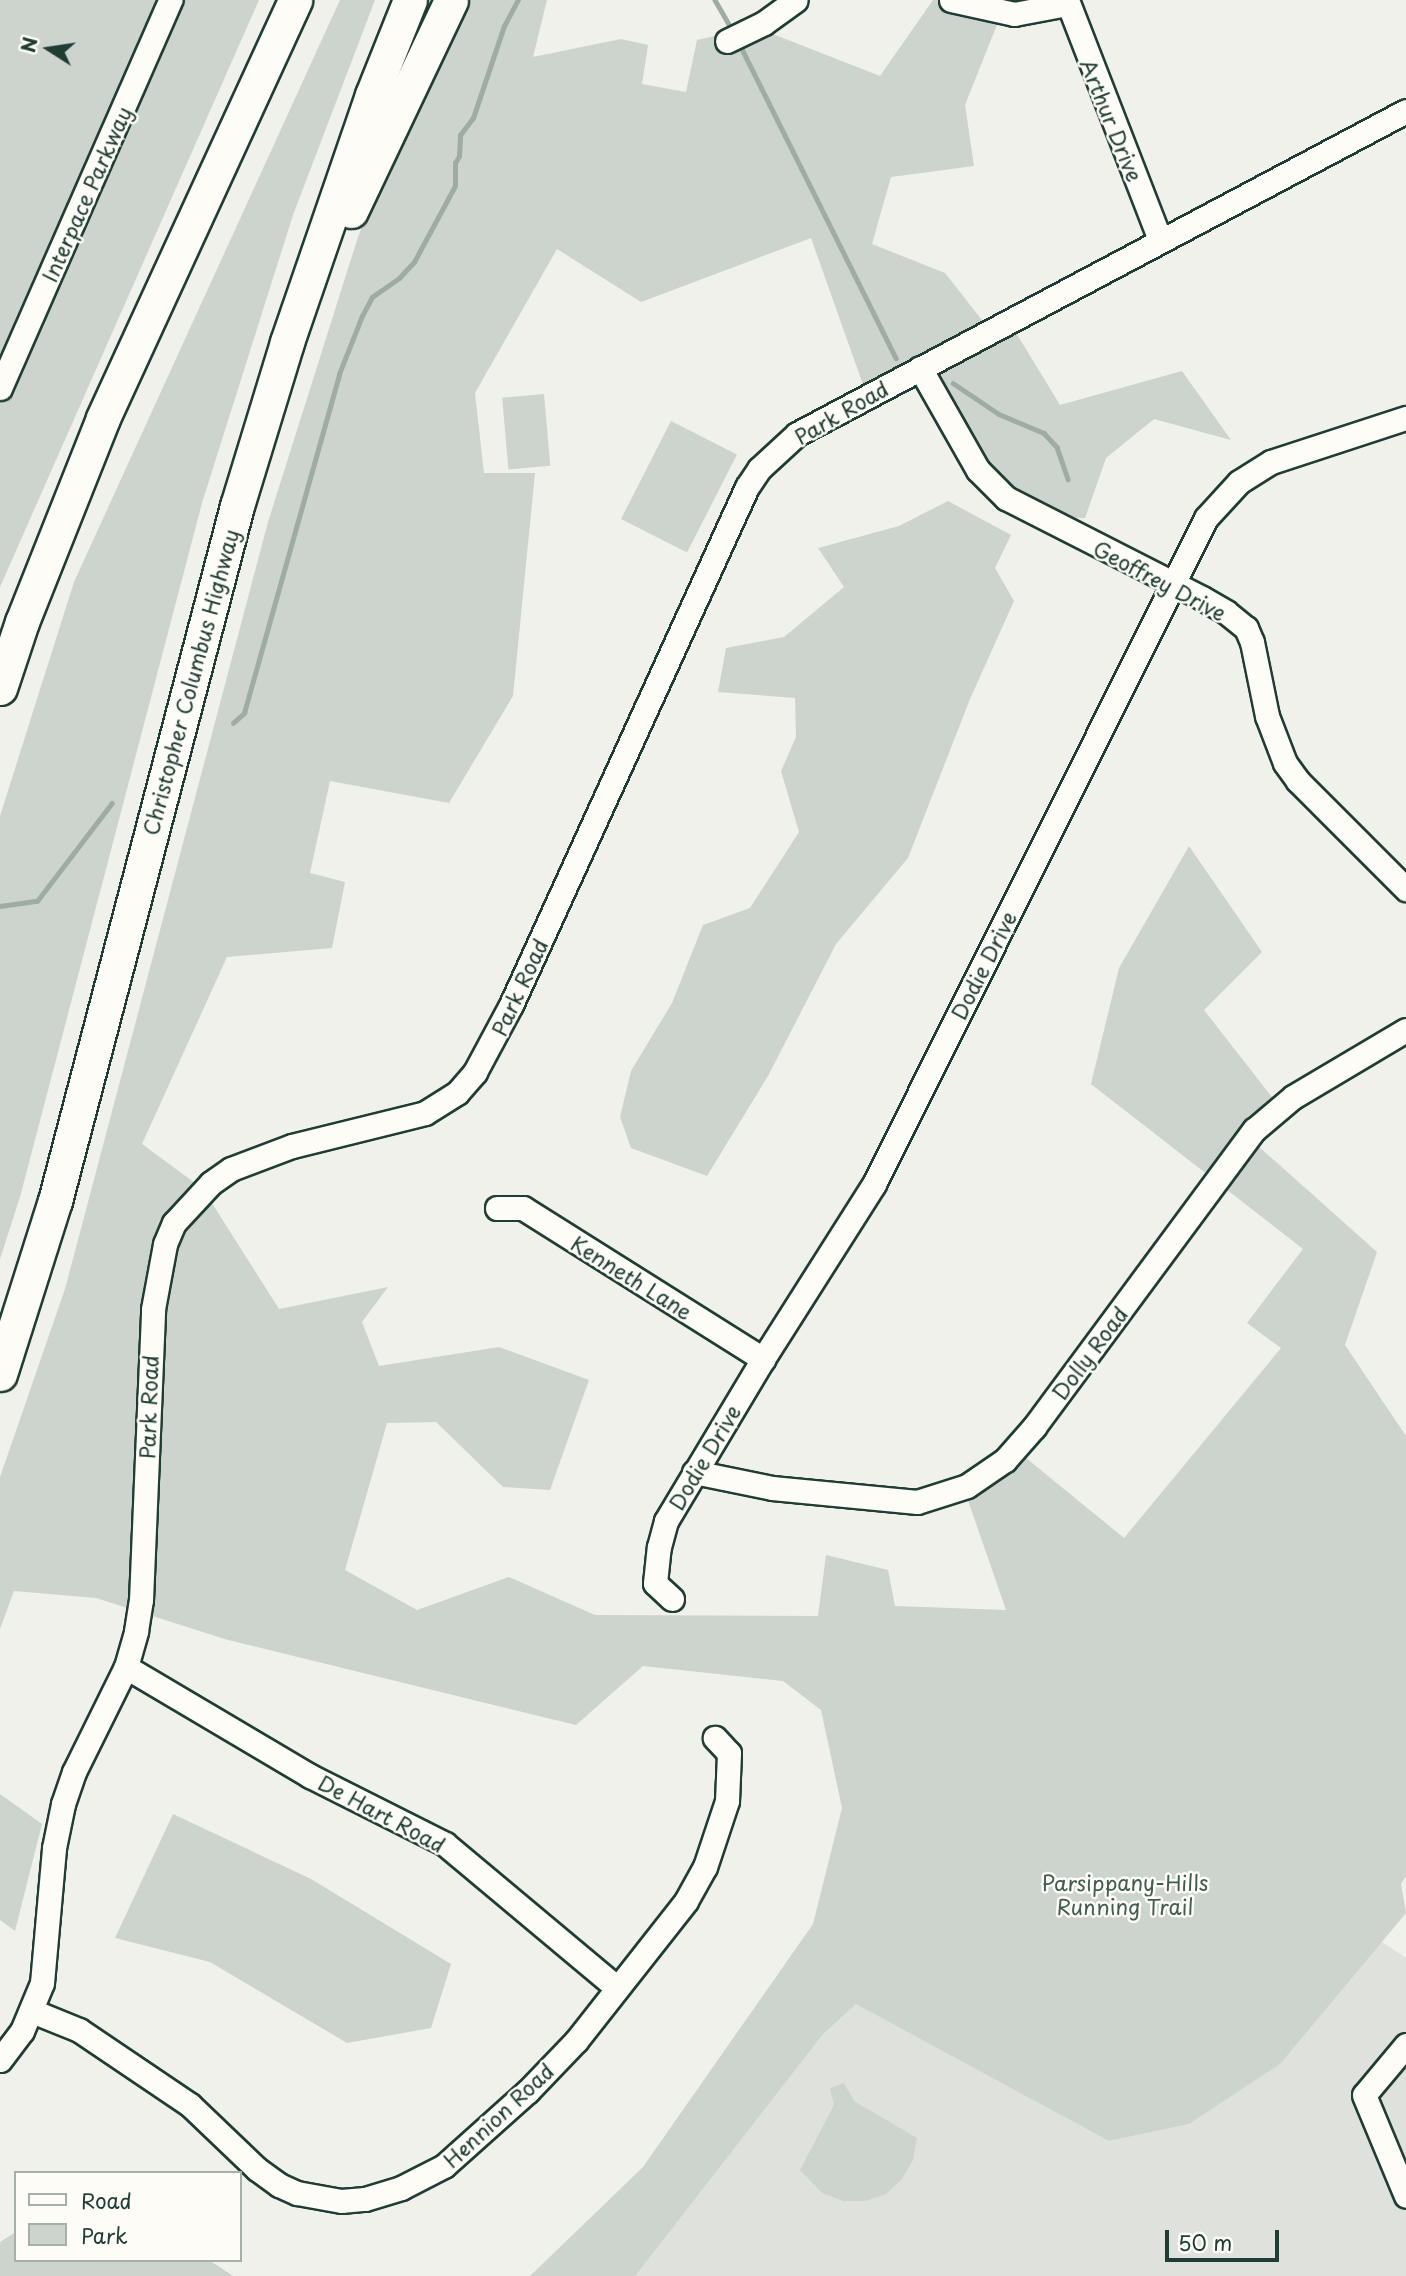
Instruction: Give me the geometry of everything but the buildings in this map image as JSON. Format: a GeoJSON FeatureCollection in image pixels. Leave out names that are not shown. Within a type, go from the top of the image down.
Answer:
{"type":"FeatureCollection","features":[{"type":"Feature","properties":{"kind":"highway"},"geometry":{"type":"LineString","coordinates":[[153,312],[271,0]]}},
{"type":"Feature","properties":{"kind":"highway"},"geometry":{"type":"LineString","coordinates":[[0,688],[22,622],[103,418],[295,0]]}},
{"type":"Feature","properties":{"kind":"highway","name":"Christopher Columbus Highway"},"geometry":{"type":"LineString","coordinates":[[0,1374],[55,1201],[211,598],[287,342],[372,95],[410,0]]}},
{"type":"Feature","properties":{"kind":"highway"},"geometry":{"type":"LineString","coordinates":[[287,342],[451,0]]}},
{"type":"Feature","properties":{"kind":"street","name":"Interpace Parkway"},"geometry":{"type":"LineString","coordinates":[[0,388],[170,0]]}},
{"type":"Feature","properties":{"kind":"street"},"geometry":{"type":"LineString","coordinates":[[736,36],[796,0]]}},
{"type":"Feature","properties":{"kind":"street"},"geometry":{"type":"LineString","coordinates":[[951,0],[1014,14],[1067,2]]}},
{"type":"Feature","properties":{"kind":"street","name":"Arthur Drive"},"geometry":{"type":"LineString","coordinates":[[1067,2],[1160,240]]}},
{"type":"Feature","properties":{"kind":"street","name":"Park Road"},"geometry":{"type":"LineString","coordinates":[[0,2060],[33,2011],[42,1983],[54,1848],[63,1804],[74,1772],[126,1668],[141,1600],[153,1309],[165,1244],[174,1223],[211,1183],[231,1169],[292,1146],[425,1113],[457,1093],[475,1072],[511,1005],[747,487],[760,469],[797,434],[1406,111]]}},
{"type":"Feature","properties":{"kind":"street","name":"Geoffrey Drive"},"geometry":{"type":"LineString","coordinates":[[920,368],[978,470],[1006,498],[1226,612],[1246,628],[1252,642],[1267,716],[1285,763],[1298,781],[1406,889]]}},
{"type":"Feature","properties":{"kind":"street","name":"Dodie Drive"},"geometry":{"type":"LineString","coordinates":[[672,1599],[655,1583],[659,1547],[666,1521],[762,1359],[874,1184],[1206,518],[1239,482],[1271,462],[1406,418]]}},
{"type":"Feature","properties":{"kind":"street","name":"Dolly Road"},"geometry":{"type":"LineString","coordinates":[[694,1472],[772,1488],[916,1502],[967,1486],[1005,1460],[1034,1427],[1254,1130],[1293,1097],[1406,1030]]}},
{"type":"Feature","properties":{"kind":"street","name":"Kenneth Lane"},"geometry":{"type":"LineString","coordinates":[[497,1208],[523,1208],[762,1359]]}},
{"type":"Feature","properties":{"kind":"street","name":"De Hart Road"},"geometry":{"type":"LineString","coordinates":[[126,1668],[310,1776],[445,1844],[617,1988]]}},
{"type":"Feature","properties":{"kind":"street","name":"Hennion Road"},"geometry":{"type":"LineString","coordinates":[[33,2011],[79,2030],[190,2105],[257,2169],[279,2185],[298,2193],[341,2201],[365,2199],[401,2188],[444,2166],[528,2091],[576,2040],[686,1901],[719,1832],[727,1801],[729,1753],[715,1738]]}},
{"type":"Feature","properties":{"kind":"street"},"geometry":{"type":"LineString","coordinates":[[1404,2047],[1364,2095],[1406,2196]]}},
{"type":"Feature","properties":{"kind":"shaded area"},"geometry":{"type":"Polygon","coordinates":[[[1382,1942],[1406,1958],[1406,2276],[569,2276],[608,2231],[856,2003],[1109,2141],[1189,2124],[1382,1942]]]}},
{"type":"Feature","properties":{"kind":"green space"},"geometry":{"type":"Polygon","coordinates":[[[0,0],[259,0],[0,587],[0,0]]]}},
{"type":"Feature","properties":{"kind":"green space"},"geometry":{"type":"Polygon","coordinates":[[[340,0],[375,0],[293,215],[202,503],[20,1197],[0,1259],[0,816],[74,582],[340,0]]]}},
{"type":"Feature","properties":{"kind":"green space","name":"Parsippany-Hills Running Trail"},"geometry":{"type":"Polygon","coordinates":[[[453,0],[547,0],[533,57],[621,39],[648,45],[642,84],[686,92],[697,40],[755,27],[880,76],[933,0],[970,0],[1004,7],[965,105],[974,166],[891,177],[872,244],[945,273],[989,329],[1007,318],[1060,405],[1182,371],[1231,440],[1154,419],[1106,458],[1085,518],[1043,517],[976,469],[924,366],[866,393],[811,238],[641,302],[557,249],[475,393],[484,473],[535,473],[513,696],[449,803],[330,781],[310,873],[345,882],[332,948],[227,957],[142,1144],[203,1189],[279,1309],[388,1287],[362,1322],[379,1366],[499,1347],[589,1380],[550,1490],[503,1487],[436,1422],[387,1423],[345,1570],[417,1610],[509,1577],[595,1615],[818,1616],[826,1555],[888,1570],[895,1606],[1006,1610],[963,1486],[1015,1449],[1124,1538],[1281,1348],[1247,1323],[1303,1249],[1091,1084],[1119,968],[1189,846],[1262,952],[1204,1010],[1278,1105],[1248,1137],[1377,1252],[1345,1345],[1406,1436],[1406,1876],[1401,1884],[1406,1913],[1280,2064],[1189,2124],[1109,2141],[856,2004],[823,2034],[635,2276],[530,2276],[643,2167],[813,1924],[842,1808],[821,1710],[783,1681],[643,1666],[576,1725],[228,1640],[96,1598],[14,1591],[0,1629],[0,1477],[65,1289],[268,522],[358,237],[453,0]]]}},
{"type":"Feature","properties":{"kind":"green space"},"geometry":{"type":"Polygon","coordinates":[[[544,394],[550,466],[508,469],[502,398],[544,394]]]}},
{"type":"Feature","properties":{"kind":"green space"},"geometry":{"type":"Polygon","coordinates":[[[671,421],[737,455],[687,553],[621,519],[671,421]]]}},
{"type":"Feature","properties":{"kind":"green space"},"geometry":{"type":"Polygon","coordinates":[[[948,501],[1011,535],[995,568],[1014,601],[970,699],[908,858],[836,944],[768,1076],[707,1176],[631,1148],[620,1117],[631,1071],[672,1003],[703,925],[750,908],[799,832],[781,771],[796,737],[795,698],[718,692],[726,648],[784,637],[844,587],[818,548],[899,526],[948,501]]]}},
{"type":"Feature","properties":{"kind":"green space"},"geometry":{"type":"Polygon","coordinates":[[[0,1794],[42,1824],[15,1931],[0,1920],[0,1794]]]}},
{"type":"Feature","properties":{"kind":"green space"},"geometry":{"type":"Polygon","coordinates":[[[173,1814],[311,1879],[451,1964],[431,2028],[347,2043],[210,1962],[115,1938],[173,1814]]]}},
{"type":"Feature","properties":{"kind":"green space"},"geometry":{"type":"Polygon","coordinates":[[[844,2083],[854,2101],[917,2138],[913,2160],[902,2179],[886,2194],[865,2201],[843,2201],[822,2193],[800,2170],[834,2105],[830,2088],[844,2083]]]}},
{"type":"Feature","properties":{"kind":"green space"},"geometry":{"type":"Polygon","coordinates":[[[14,2233],[14,2262],[212,2262],[233,2276],[0,2276],[0,2242],[14,2233]]]}},
{"type":"Feature","properties":{"kind":"waterway"},"geometry":{"type":"LineString","coordinates":[[233,723],[244,713],[339,374],[372,297],[399,278],[414,262],[455,186],[455,163],[459,156],[460,135],[473,118],[504,26],[518,0]]}},
{"type":"Feature","properties":{"kind":"waterway"},"geometry":{"type":"LineString","coordinates":[[715,0],[732,29]]}},
{"type":"Feature","properties":{"kind":"waterway"},"geometry":{"type":"LineString","coordinates":[[739,43],[896,358]]}},
{"type":"Feature","properties":{"kind":"waterway"},"geometry":{"type":"LineString","coordinates":[[953,383],[999,414],[1044,433],[1057,447],[1068,479]]}},
{"type":"Feature","properties":{"kind":"waterway"},"geometry":{"type":"LineString","coordinates":[[0,906],[37,901],[112,803]]}}]}
